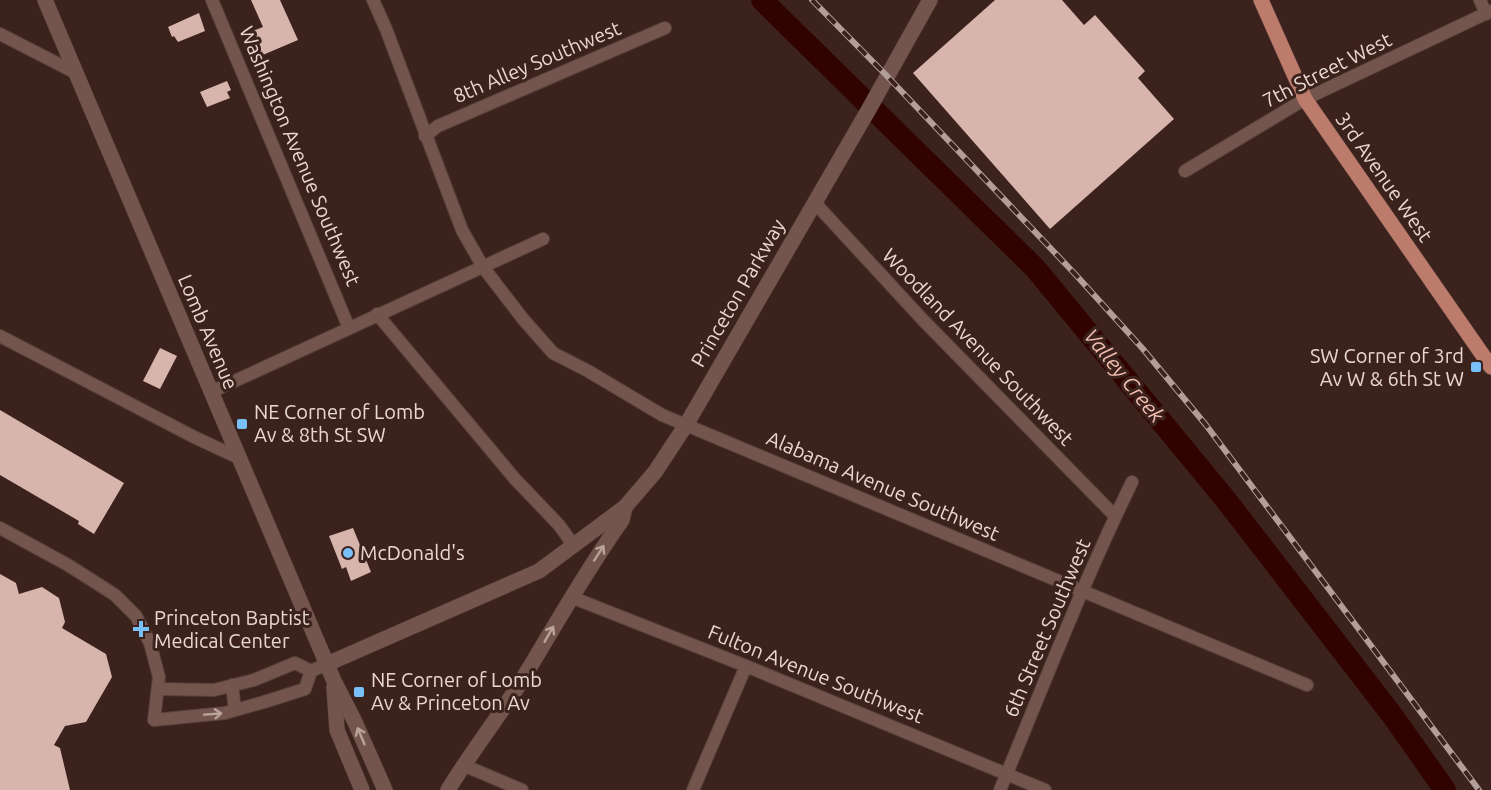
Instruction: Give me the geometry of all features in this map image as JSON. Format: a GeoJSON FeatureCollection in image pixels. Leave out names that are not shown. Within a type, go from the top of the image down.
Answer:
{"type":"FeatureCollection","features":[{"type":"Feature","properties":{"kind":"main road","name":"Lomb Avenue"},"geometry":{"type":"LineString","coordinates":[[45,0],[333,681],[355,722],[385,790]]}},
{"type":"Feature","properties":{"kind":"main road","name":"Princeton Parkway"},"geometry":{"type":"LineString","coordinates":[[448,790],[521,681],[571,597],[622,520],[625,507],[655,472],[686,424],[930,0]]}},
{"type":"Feature","properties":{"kind":"main road","name":"3rd Avenue West"},"geometry":{"type":"LineString","coordinates":[[1261,0],[1305,99],[1491,367]]}},
{"type":"Feature","properties":{"kind":"main road"},"geometry":{"type":"LineString","coordinates":[[327,664],[539,571],[625,507]]}},
{"type":"Feature","properties":{"kind":"main road","name":"Lomb Avenue"},"geometry":{"type":"LineString","coordinates":[[333,681],[337,730],[362,790]]}},
{"type":"Feature","properties":{"kind":"street","name":"Washington Avenue Southwest"},"geometry":{"type":"LineString","coordinates":[[212,0],[349,328]]}},
{"type":"Feature","properties":{"kind":"street","name":"Alabama Avenue Southwest"},"geometry":{"type":"LineString","coordinates":[[373,0],[462,230],[483,267],[523,319],[553,353],[662,415],[1307,685]]}},
{"type":"Feature","properties":{"kind":"street"},"geometry":{"type":"LineString","coordinates":[[1480,0],[1488,13]]}},
{"type":"Feature","properties":{"kind":"street","name":"7th Street West"},"geometry":{"type":"LineString","coordinates":[[1185,171],[1305,99],[1488,13]]}},
{"type":"Feature","properties":{"kind":"street","name":"8th Alley Southwest"},"geometry":{"type":"LineString","coordinates":[[426,136],[438,126],[665,28]]}},
{"type":"Feature","properties":{"kind":"street"},"geometry":{"type":"LineString","coordinates":[[0,34],[75,73]]}},
{"type":"Feature","properties":{"kind":"street","name":"Woodland Avenue Southwest"},"geometry":{"type":"LineString","coordinates":[[815,203],[923,320],[1115,516]]}},
{"type":"Feature","properties":{"kind":"street"},"geometry":{"type":"LineString","coordinates":[[211,392],[543,239]]}},
{"type":"Feature","properties":{"kind":"street"},"geometry":{"type":"LineString","coordinates":[[377,314],[514,479],[559,525],[574,546]]}},
{"type":"Feature","properties":{"kind":"street"},"geometry":{"type":"LineString","coordinates":[[0,336],[239,458]]}},
{"type":"Feature","properties":{"kind":"street","name":"6th Street Southwest"},"geometry":{"type":"LineString","coordinates":[[1000,790],[1115,516],[1132,482]]}},
{"type":"Feature","properties":{"kind":"street"},"geometry":{"type":"LineString","coordinates":[[0,528],[68,565],[115,595],[136,616],[150,642],[159,677],[154,720],[225,713],[305,689],[311,671],[327,664]]}},
{"type":"Feature","properties":{"kind":"street","name":"Fulton Avenue Southwest"},"geometry":{"type":"LineString","coordinates":[[571,597],[746,666],[1045,790]]}},
{"type":"Feature","properties":{"kind":"street"},"geometry":{"type":"LineString","coordinates":[[158,689],[214,690],[254,680],[295,663],[311,671]]}},
{"type":"Feature","properties":{"kind":"street"},"geometry":{"type":"LineString","coordinates":[[693,790],[746,666]]}},
{"type":"Feature","properties":{"kind":"street"},"geometry":{"type":"LineString","coordinates":[[232,685],[235,710]]}},
{"type":"Feature","properties":{"kind":"street"},"geometry":{"type":"LineString","coordinates":[[463,765],[522,790]]}},
{"type":"Feature","properties":{"kind":"building"},"geometry":{"type":"Polygon","coordinates":[[[251,0],[280,0],[298,40],[258,57],[248,33],[263,27],[251,0]]]}},
{"type":"Feature","properties":{"kind":"building"},"geometry":{"type":"Polygon","coordinates":[[[995,0],[1062,0],[1084,25],[1095,15],[1145,71],[1138,78],[1174,119],[1050,229],[913,73],[995,0]]]}},
{"type":"Feature","properties":{"kind":"building"},"geometry":{"type":"Polygon","coordinates":[[[199,13],[205,31],[178,42],[174,36],[172,37],[168,27],[199,13]]]}},
{"type":"Feature","properties":{"kind":"building"},"geometry":{"type":"Polygon","coordinates":[[[227,81],[231,90],[227,92],[230,98],[207,107],[200,92],[227,81]]]}},
{"type":"Feature","properties":{"kind":"building"},"geometry":{"type":"Polygon","coordinates":[[[160,348],[177,356],[160,389],[143,381],[160,348]]]}},
{"type":"Feature","properties":{"kind":"building"},"geometry":{"type":"Polygon","coordinates":[[[0,410],[124,483],[94,534],[78,524],[79,521],[0,475],[0,410]]]}},
{"type":"Feature","properties":{"kind":"building"},"geometry":{"type":"Polygon","coordinates":[[[353,528],[371,572],[351,581],[346,567],[342,569],[329,536],[353,528]]]}},
{"type":"Feature","properties":{"kind":"building"},"geometry":{"type":"Polygon","coordinates":[[[0,574],[16,583],[19,594],[42,587],[59,598],[65,622],[62,628],[106,654],[112,677],[86,722],[65,726],[54,745],[60,748],[70,790],[0,790],[0,574]]]}},
{"type":"Feature","properties":{"kind":"waterway","name":"Valley Creek"},"geometry":{"type":"LineString","coordinates":[[762,0],[1035,268],[1226,500],[1392,715],[1445,790]]}},
{"type":"Feature","properties":{"kind":"railway"},"geometry":{"type":"LineString","coordinates":[[812,0],[1075,274],[1143,349],[1206,425],[1479,790]]}},
{"type":"Feature","properties":{"kind":"place","name":"SW Corner of 3rd Av W & 6th St W"},"geometry":{"type":"Point","coordinates":[1476,367]}},
{"type":"Feature","properties":{"kind":"place","name":"NE Corner of Lomb Av & 8th St SW"},"geometry":{"type":"Point","coordinates":[242,424]}},
{"type":"Feature","properties":{"kind":"place","name":"McDonald's"},"geometry":{"type":"Point","coordinates":[348,553]}},
{"type":"Feature","properties":{"kind":"place","name":"Princeton Baptist Medical Center"},"geometry":{"type":"Point","coordinates":[141,629]}},
{"type":"Feature","properties":{"kind":"place","name":"NE Corner of Lomb Av & Princeton Av"},"geometry":{"type":"Point","coordinates":[359,692]}}]}
